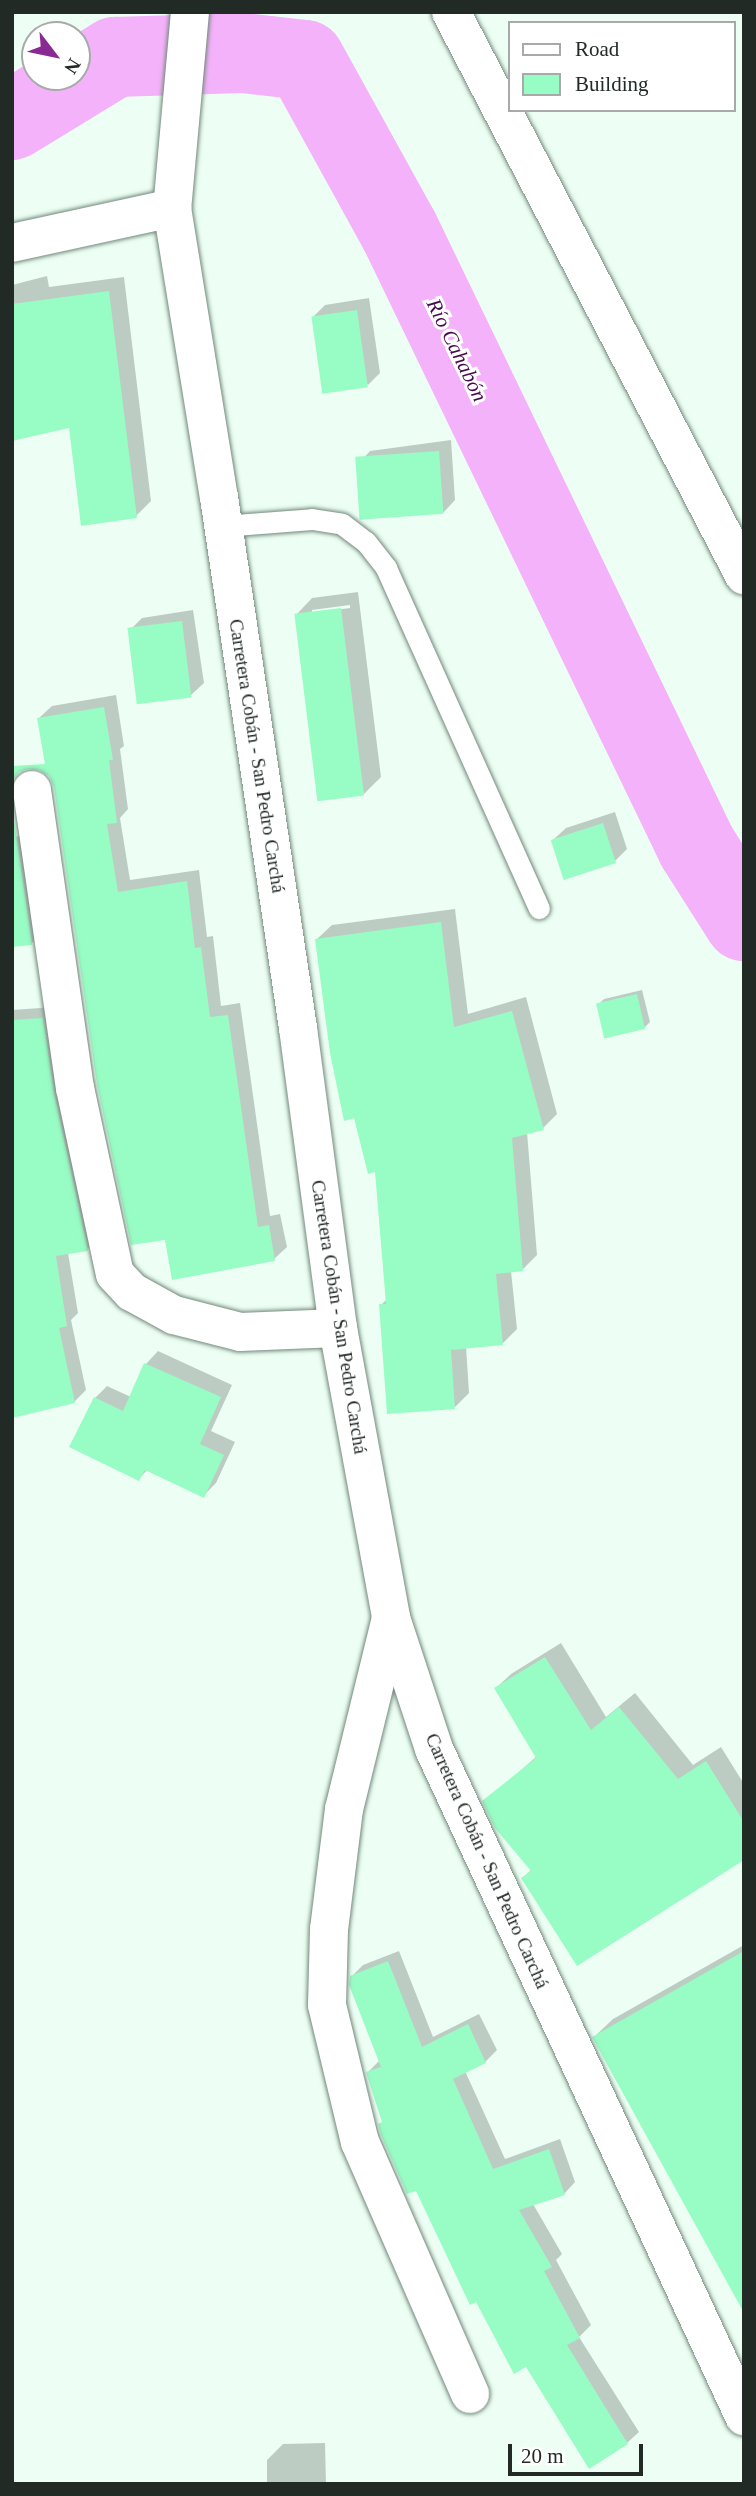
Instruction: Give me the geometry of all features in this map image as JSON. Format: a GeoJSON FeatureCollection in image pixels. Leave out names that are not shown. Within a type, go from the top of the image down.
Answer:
{"type":"FeatureCollection","features":[{"type":"Feature","properties":{"kind":"main road","name":"Carretera Cobán - San Pedro Carchá"},"geometry":{"type":"LineString","coordinates":[[190,12],[172,208],[298,1028],[338,1328],[391,1618],[434,1749],[741,2404]]}},
{"type":"Feature","properties":{"kind":"main road"},"geometry":{"type":"LineString","coordinates":[[451,12],[744,575]]}},
{"type":"Feature","properties":{"kind":"main road"},"geometry":{"type":"LineString","coordinates":[[12,243],[172,208]]}},
{"type":"Feature","properties":{"kind":"main road"},"geometry":{"type":"LineString","coordinates":[[33,790],[75,1088],[115,1274],[132,1292],[174,1315],[240,1332],[338,1328]]}},
{"type":"Feature","properties":{"kind":"main road"},"geometry":{"type":"LineString","coordinates":[[391,1618],[344,1809],[330,1929],[327,2005],[359,2142],[470,2393]]}},
{"type":"Feature","properties":{"kind":"lane"},"geometry":{"type":"LineString","coordinates":[[222,526],[312,519],[342,524],[366,541],[386,568],[539,908]]}},
{"type":"Feature","properties":{"kind":"building"},"geometry":{"type":"Polygon","coordinates":[[[109,291],[137,518],[81,526],[69,428],[12,441],[12,304],[109,291]]]}},
{"type":"Feature","properties":{"kind":"building"},"geometry":{"type":"Polygon","coordinates":[[[357,310],[368,387],[322,394],[311,316],[357,310]]]}},
{"type":"Feature","properties":{"kind":"building"},"geometry":{"type":"Polygon","coordinates":[[[439,451],[443,514],[360,520],[355,457],[439,451]]]}},
{"type":"Feature","properties":{"kind":"building"},"geometry":{"type":"Polygon","coordinates":[[[341,608],[364,796],[317,801],[294,614],[341,608]]]}},
{"type":"Feature","properties":{"kind":"building"},"geometry":{"type":"Polygon","coordinates":[[[182,621],[191,697],[137,704],[127,628],[182,621]]]}},
{"type":"Feature","properties":{"kind":"building"},"geometry":{"type":"Polygon","coordinates":[[[104,707],[113,760],[109,760],[117,823],[107,824],[118,892],[187,881],[195,948],[201,947],[210,1017],[228,1015],[258,1227],[269,1225],[275,1261],[172,1280],[165,1240],[131,1245],[97,1084],[54,787],[49,776],[39,770],[19,772],[12,781],[12,766],[45,764],[37,718],[104,707]]]}},
{"type":"Feature","properties":{"kind":"building"},"geometry":{"type":"Polygon","coordinates":[[[12,806],[32,945],[12,947],[12,806]]]}},
{"type":"Feature","properties":{"kind":"building"},"geometry":{"type":"Polygon","coordinates":[[[603,823],[616,863],[564,880],[551,840],[603,823]]]}},
{"type":"Feature","properties":{"kind":"building"},"geometry":{"type":"Polygon","coordinates":[[[441,922],[454,1027],[512,1011],[544,1130],[512,1138],[523,1271],[496,1274],[503,1345],[451,1350],[455,1409],[387,1414],[379,1304],[386,1304],[375,1172],[368,1174],[354,1118],[344,1121],[330,1053],[315,939],[441,922]]]}},
{"type":"Feature","properties":{"kind":"building"},"geometry":{"type":"Polygon","coordinates":[[[637,994],[645,1029],[604,1039],[596,1003],[637,994]]]}},
{"type":"Feature","properties":{"kind":"building"},"geometry":{"type":"Polygon","coordinates":[[[43,1018],[54,1093],[88,1251],[56,1256],[67,1326],[59,1328],[75,1403],[12,1418],[12,1020],[43,1018]]]}},
{"type":"Feature","properties":{"kind":"building"},"geometry":{"type":"Polygon","coordinates":[[[144,1363],[221,1397],[200,1444],[224,1455],[204,1498],[145,1470],[139,1481],[69,1447],[94,1397],[123,1411],[144,1363]]]}},
{"type":"Feature","properties":{"kind":"building"},"geometry":{"type":"Polygon","coordinates":[[[545,1657],[591,1730],[619,1707],[678,1779],[706,1761],[744,1822],[744,1860],[577,1966],[521,1878],[531,1871],[495,1828],[482,1801],[536,1758],[494,1688],[545,1657]]]}},
{"type":"Feature","properties":{"kind":"building"},"geometry":{"type":"Polygon","coordinates":[[[744,1951],[744,2313],[592,2037],[744,1951]]]}},
{"type":"Feature","properties":{"kind":"building"},"geometry":{"type":"Polygon","coordinates":[[[388,1961],[422,2047],[468,2024],[486,2063],[453,2079],[493,2169],[549,2149],[565,2195],[519,2210],[552,2267],[544,2271],[580,2338],[567,2345],[628,2444],[589,2469],[526,2367],[514,2374],[476,2302],[470,2305],[416,2191],[407,2194],[381,2135],[378,2124],[382,2122],[366,2072],[381,2067],[349,1985],[350,1976],[388,1961]]]}},
{"type":"Feature","properties":{"kind":"waterway","name":"Río Cahabón"},"geometry":{"type":"LineString","coordinates":[[12,120],[115,57],[243,53],[305,60],[399,230],[697,847],[744,921]]}}]}
